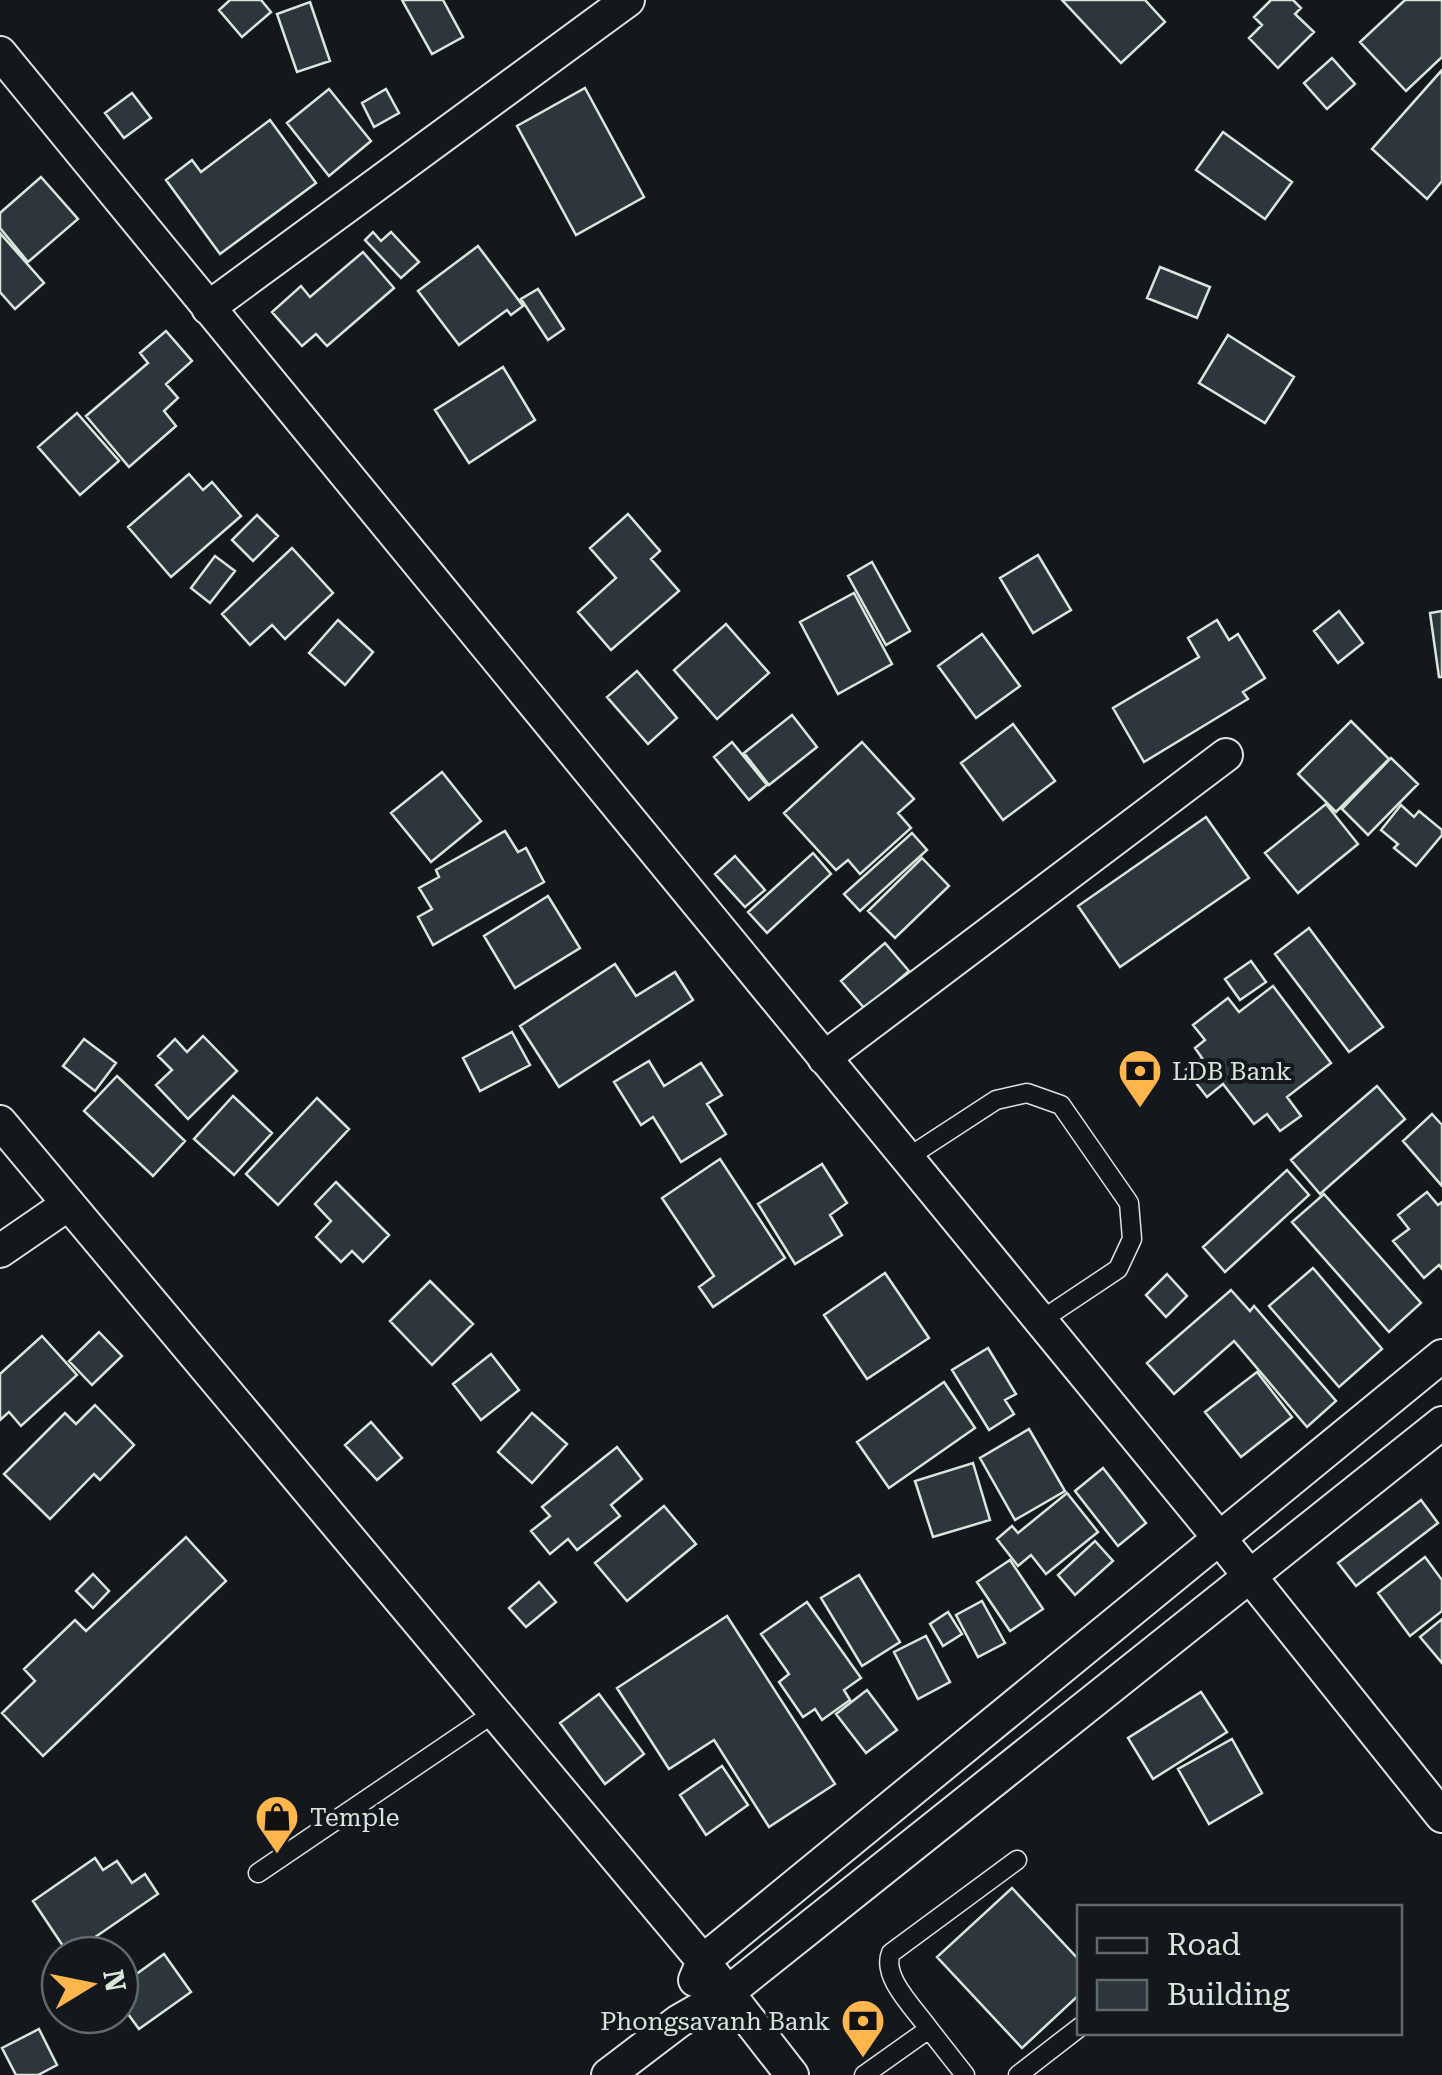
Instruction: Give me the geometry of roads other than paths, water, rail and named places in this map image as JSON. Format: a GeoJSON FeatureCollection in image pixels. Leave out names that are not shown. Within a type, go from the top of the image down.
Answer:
{"type":"FeatureCollection","features":[{"type":"Feature","properties":{"kind":"street"},"geometry":{"type":"LineString","coordinates":[[208,308],[628,0]]}},
{"type":"Feature","properties":{"kind":"street"},"geometry":{"type":"LineString","coordinates":[[0,52],[1220,1539],[1442,1816]]}},
{"type":"Feature","properties":{"kind":"street"},"geometry":{"type":"LineString","coordinates":[[824,1058],[1226,755]]}},
{"type":"Feature","properties":{"kind":"street"},"geometry":{"type":"LineString","coordinates":[[0,1122],[703,1961],[792,2075]]}},
{"type":"Feature","properties":{"kind":"street"},"geometry":{"type":"LineString","coordinates":[[0,1251],[67,1205]]}},
{"type":"Feature","properties":{"kind":"street"},"geometry":{"type":"LineString","coordinates":[[678,2021],[703,1961],[1442,1356]]}},
{"type":"Feature","properties":{"kind":"street"},"geometry":{"type":"LineString","coordinates":[[608,2075],[678,2021],[726,1994],[1442,1422]]}},
{"type":"Feature","properties":{"kind":"lane"},"geometry":{"type":"LineString","coordinates":[[907,1158],[996,1100],[1026,1093],[1060,1105],[1129,1203],[1132,1239],[1118,1269],[1040,1321]]}},
{"type":"Feature","properties":{"kind":"lane"},"geometry":{"type":"LineString","coordinates":[[258,1874],[494,1713]]}},
{"type":"Feature","properties":{"kind":"lane"},"geometry":{"type":"LineString","coordinates":[[964,2075],[889,1972],[891,1952],[1017,1860]]}},
{"type":"Feature","properties":{"kind":"lane"},"geometry":{"type":"LineString","coordinates":[[864,2075],[929,2029]]}},
{"type":"Feature","properties":{"kind":"lane"},"geometry":{"type":"LineString","coordinates":[[1018,2075],[1077,2030]]}},
{"type":"Feature","properties":{"kind":"place","name":"LDB Bank"},"geometry":{"type":"Point","coordinates":[1140,1109]}},
{"type":"Feature","properties":{"kind":"place","name":"Temple"},"geometry":{"type":"Point","coordinates":[277,1855]}},
{"type":"Feature","properties":{"kind":"place","name":"Phongsavanh Bank"},"geometry":{"type":"Point","coordinates":[863,2059]}}]}
